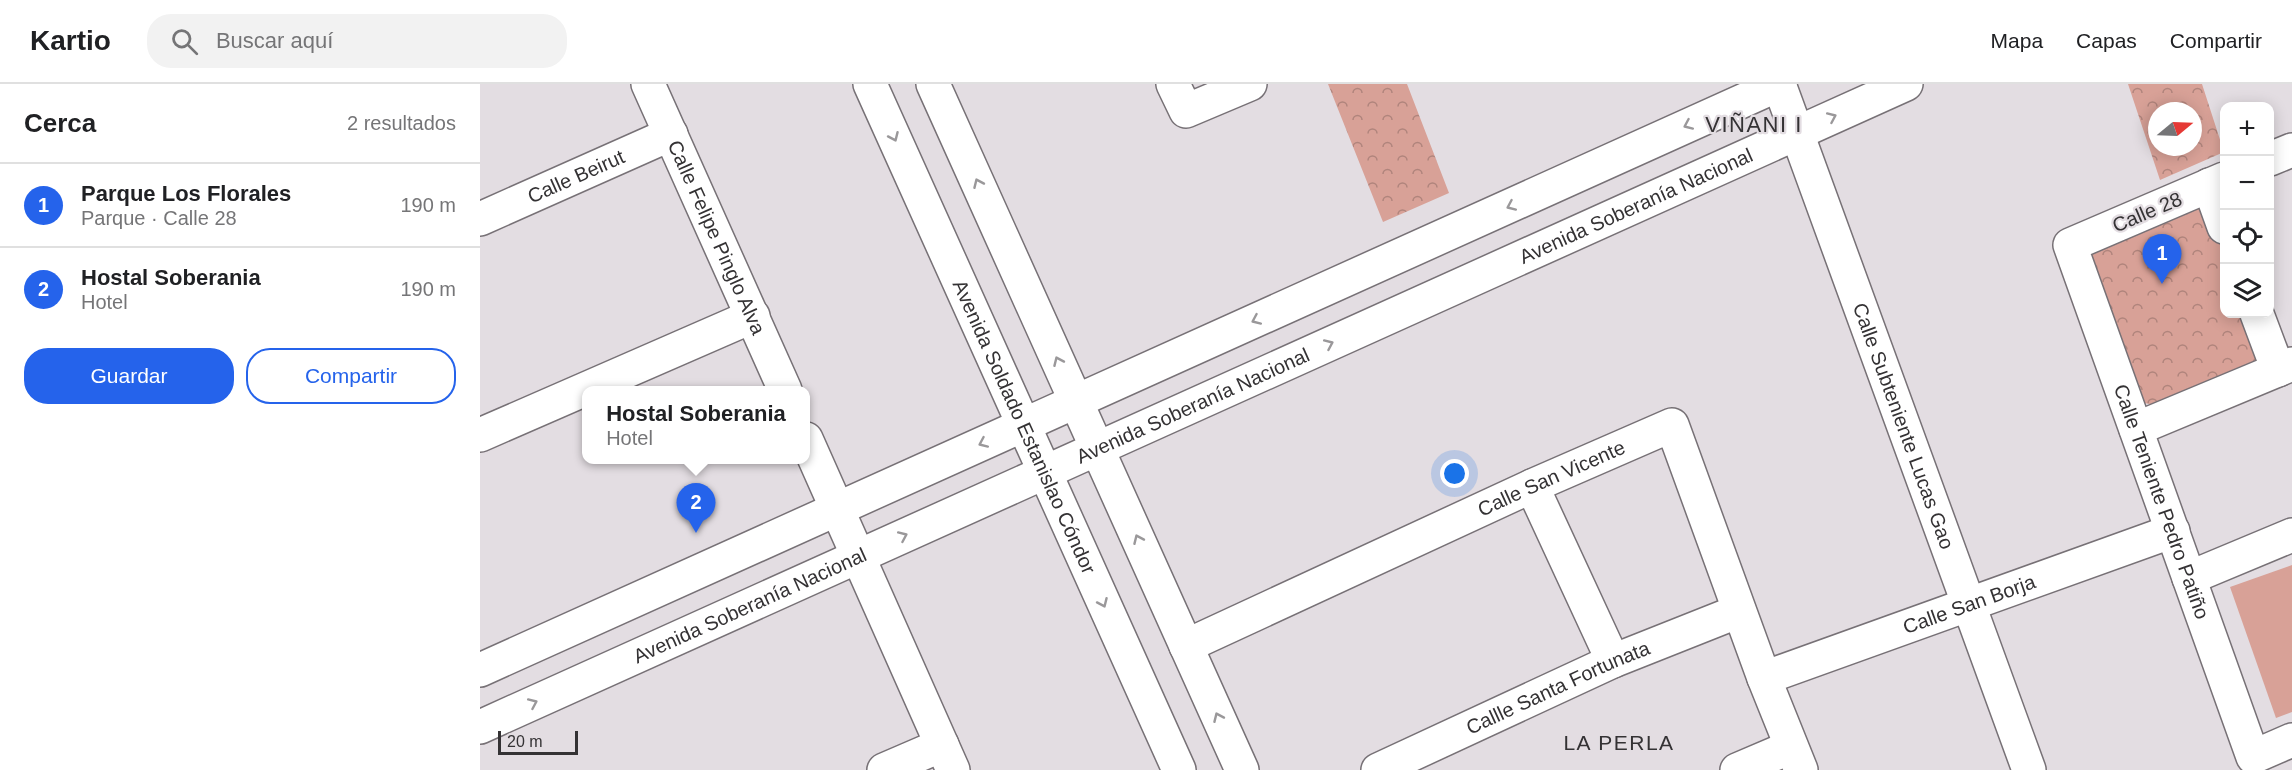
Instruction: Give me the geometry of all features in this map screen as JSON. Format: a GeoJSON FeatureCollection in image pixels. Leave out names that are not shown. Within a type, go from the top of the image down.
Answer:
{"type":"FeatureCollection","features":[{"type":"Feature","properties":{"kind":"street","name":"Calle Felipe Pinglo Alva"},"geometry":{"type":"LineString","coordinates":[[648,84],[782,386]]}},
{"type":"Feature","properties":{"kind":"street","name":"Avenida Soldado Estanislao Cóndor"},"geometry":{"type":"LineString","coordinates":[[870,84],[1179,770]]}},
{"type":"Feature","properties":{"kind":"street"},"geometry":{"type":"LineString","coordinates":[[933,84],[1242,770]]}},
{"type":"Feature","properties":{"kind":"street"},"geometry":{"type":"LineString","coordinates":[[1173,84],[1186,111],[1250,84]]}},
{"type":"Feature","properties":{"kind":"street"},"geometry":{"type":"LineString","coordinates":[[480,670],[1780,84]]}},
{"type":"Feature","properties":{"kind":"street","name":"Calle Subteniente Lucas Gao"},"geometry":{"type":"LineString","coordinates":[[1780,84],[2029,770]]}},
{"type":"Feature","properties":{"kind":"street","name":"Avenida Soberanía Nacional"},"geometry":{"type":"LineString","coordinates":[[480,727],[1906,84]]}},
{"type":"Feature","properties":{"kind":"street","name":"Calle Beirut"},"geometry":{"type":"LineString","coordinates":[[480,219],[670,134]]}},
{"type":"Feature","properties":{"kind":"street"},"geometry":{"type":"LineString","coordinates":[[2274,157],[2292,150]]}},
{"type":"Feature","properties":{"kind":"street"},"geometry":{"type":"LineString","coordinates":[[2217,182],[2221,210]]}},
{"type":"Feature","properties":{"kind":"street","name":"Calle 28"},"geometry":{"type":"LineString","coordinates":[[2070,245],[2217,182]]}},
{"type":"Feature","properties":{"kind":"street"},"geometry":{"type":"LineString","coordinates":[[1429,242],[1447,291]]}},
{"type":"Feature","properties":{"kind":"street","name":"Calle Teniente Pedro Patiño"},"geometry":{"type":"LineString","coordinates":[[2070,245],[2253,757],[2292,741]]}},
{"type":"Feature","properties":{"kind":"street"},"geometry":{"type":"LineString","coordinates":[[592,386],[753,316]]}},
{"type":"Feature","properties":{"kind":"street"},"geometry":{"type":"LineString","coordinates":[[2136,429],[2285,367],[2259,318]]}},
{"type":"Feature","properties":{"kind":"street"},"geometry":{"type":"LineString","coordinates":[[480,435],[582,391]]}},
{"type":"Feature","properties":{"kind":"street","name":"Calle San Vicente"},"geometry":{"type":"LineString","coordinates":[[1186,646],[1532,486],[1672,425],[1739,611],[1796,758]]}},
{"type":"Feature","properties":{"kind":"street"},"geometry":{"type":"LineString","coordinates":[[810,448],[947,757],[884,770]]}},
{"type":"Feature","properties":{"kind":"street"},"geometry":{"type":"LineString","coordinates":[[1532,486],[1612,662]]}},
{"type":"Feature","properties":{"kind":"street","name":"Calle San Borja"},"geometry":{"type":"LineString","coordinates":[[1764,678],[2173,531]]}},
{"type":"Feature","properties":{"kind":"street"},"geometry":{"type":"LineString","coordinates":[[2189,578],[2292,535]]}},
{"type":"Feature","properties":{"kind":"street","name":"Callle Santa Fortunata"},"geometry":{"type":"LineString","coordinates":[[1378,770],[1612,662],[1739,611]]}},
{"type":"Feature","properties":{"kind":"street"},"geometry":{"type":"LineString","coordinates":[[1737,770],[1796,758]]}},
{"type":"Feature","properties":{"kind":"green space"},"geometry":{"type":"Polygon","coordinates":[[[1328,84],[1407,84],[1449,193],[1383,222],[1328,84]]]}},
{"type":"Feature","properties":{"kind":"green space"},"geometry":{"type":"Polygon","coordinates":[[[2128,84],[2202,84],[2220,140],[2220,154],[2160,180],[2152,156],[2202,156],[2202,102],[2148,102],[2148,144],[2128,84]]]}},
{"type":"Feature","properties":{"kind":"green space"},"geometry":{"type":"Polygon","coordinates":[[[2207,198],[2220,235],[2220,318],[2250,318],[2264,357],[2160,406],[2144,403],[2089,255],[2207,198]]]}},
{"type":"Feature","properties":{"kind":"green space"},"geometry":{"type":"Polygon","coordinates":[[[2292,565],[2292,712],[2276,718],[2230,587],[2292,565]]]}},
{"type":"Feature","properties":{"kind":"place","name":"Parque Los Florales"},"geometry":{"type":"Point","coordinates":[2162,284]}},
{"type":"Feature","properties":{"kind":"place","name":"Hostal Soberania"},"geometry":{"type":"Point","coordinates":[696,533]}},
{"type":"Feature","properties":{"kind":"district","name":"VIÑANI I"},"geometry":{"type":"Point","coordinates":[1754,124]}},
{"type":"Feature","properties":{"kind":"district","name":"LA PERLA"},"geometry":{"type":"Point","coordinates":[1619,742]}}]}
